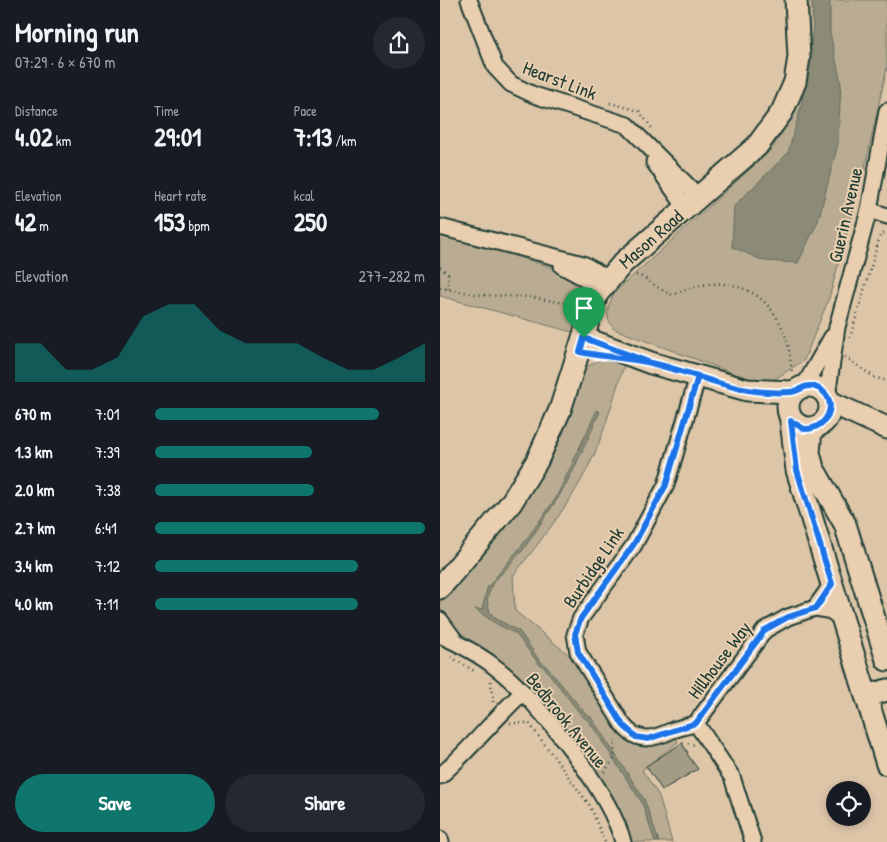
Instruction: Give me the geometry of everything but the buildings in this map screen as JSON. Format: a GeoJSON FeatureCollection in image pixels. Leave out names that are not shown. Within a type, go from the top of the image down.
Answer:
{"type":"FeatureCollection","features":[{"type":"Feature","properties":{"kind":"street","name":"Hearst Link"},"geometry":{"type":"LineString","coordinates":[[469,0],[495,68],[511,84],[534,96],[627,126],[648,147],[693,202]]}},
{"type":"Feature","properties":{"kind":"street","name":"Mason Road"},"geometry":{"type":"LineString","coordinates":[[440,588],[512,503],[538,461],[560,410],[603,287],[623,264],[757,146],[771,128],[782,82],[797,40],[796,0]]}},
{"type":"Feature","properties":{"kind":"street","name":"Guerin Avenue"},"geometry":{"type":"LineString","coordinates":[[828,399],[837,327],[869,210],[887,110]]}},
{"type":"Feature","properties":{"kind":"street"},"geometry":{"type":"LineString","coordinates":[[869,210],[887,216]]}},
{"type":"Feature","properties":{"kind":"street"},"geometry":{"type":"LineString","coordinates":[[440,227],[540,255],[603,287]]}},
{"type":"Feature","properties":{"kind":"street","name":"Guerin Avenue"},"geometry":{"type":"LineString","coordinates":[[797,383],[837,327]]}},
{"type":"Feature","properties":{"kind":"street"},"geometry":{"type":"LineString","coordinates":[[582,345],[748,390],[790,417],[804,429],[816,427],[881,427]]}},
{"type":"Feature","properties":{"kind":"street","name":"Burbidge Link"},"geometry":{"type":"LineString","coordinates":[[696,723],[676,729],[662,736],[648,739],[636,737],[627,730],[578,652],[575,634],[581,618],[634,544],[666,485],[698,376]]}},
{"type":"Feature","properties":{"kind":"street"},"geometry":{"type":"LineString","coordinates":[[748,390],[797,383],[813,386],[821,390],[828,399],[881,427]]}},
{"type":"Feature","properties":{"kind":"street"},"geometry":{"type":"LineString","coordinates":[[797,383],[789,398],[797,470],[887,764]]}},
{"type":"Feature","properties":{"kind":"street"},"geometry":{"type":"LineString","coordinates":[[828,399],[830,411],[826,420],[816,427],[808,453],[813,468],[845,524],[880,619],[886,650]]}},
{"type":"Feature","properties":{"kind":"street","name":"Mason Road"},"geometry":{"type":"LineString","coordinates":[[440,570],[466,556]]}},
{"type":"Feature","properties":{"kind":"street"},"geometry":{"type":"LineString","coordinates":[[832,584],[816,608],[830,611],[843,620]]}},
{"type":"Feature","properties":{"kind":"street","name":"Hillhouse Way"},"geometry":{"type":"LineString","coordinates":[[753,842],[732,777],[696,723],[765,630],[788,617],[816,608]]}},
{"type":"Feature","properties":{"kind":"street","name":"Bedbrook Avenue"},"geometry":{"type":"LineString","coordinates":[[440,620],[457,643]]}},
{"type":"Feature","properties":{"kind":"street","name":"Bedbrook Avenue"},"geometry":{"type":"LineString","coordinates":[[440,635],[457,643],[499,670],[522,693],[560,737],[608,804],[623,842]]}},
{"type":"Feature","properties":{"kind":"street"},"geometry":{"type":"LineString","coordinates":[[866,696],[887,690]]}},
{"type":"Feature","properties":{"kind":"street"},"geometry":{"type":"LineString","coordinates":[[440,776],[466,753],[501,712],[522,693]]}},
{"type":"Feature","properties":{"kind":"path"},"geometry":{"type":"LineString","coordinates":[[601,101],[639,111],[656,133]]}},
{"type":"Feature","properties":{"kind":"path"},"geometry":{"type":"LineString","coordinates":[[848,348],[880,236],[887,232]]}},
{"type":"Feature","properties":{"kind":"path"},"geometry":{"type":"LineString","coordinates":[[440,267],[448,274],[448,289]]}},
{"type":"Feature","properties":{"kind":"path"},"geometry":{"type":"LineString","coordinates":[[630,273],[652,283],[661,292],[673,295],[692,286],[708,283],[735,286],[756,294],[768,305],[782,328],[788,342],[797,383]]}},
{"type":"Feature","properties":{"kind":"path"},"geometry":{"type":"LineString","coordinates":[[440,288],[482,295],[529,297],[578,305]]}},
{"type":"Feature","properties":{"kind":"path"},"geometry":{"type":"LineString","coordinates":[[841,355],[874,377],[887,381]]}},
{"type":"Feature","properties":{"kind":"path"},"geometry":{"type":"LineString","coordinates":[[448,656],[491,681],[493,702],[510,723],[528,722],[590,806],[605,842]]}},
{"type":"Feature","properties":{"kind":"path"},"geometry":{"type":"LineString","coordinates":[[676,729],[680,741],[696,745]]}},
{"type":"Feature","properties":{"kind":"path"},"geometry":{"type":"LineString","coordinates":[[604,772],[614,759],[615,740]]}},
{"type":"Feature","properties":{"kind":"shaded area"},"geometry":{"type":"Polygon","coordinates":[[[806,0],[887,0],[887,67],[864,172],[829,298],[804,360],[772,381],[746,378],[614,329],[609,320],[608,311],[614,293],[771,150],[790,119],[806,0]]]}},
{"type":"Feature","properties":{"kind":"shaded area"},"geometry":{"type":"Polygon","coordinates":[[[812,0],[830,0],[830,33],[841,83],[838,144],[818,221],[798,263],[764,261],[732,247],[734,206],[788,153],[801,107],[813,29],[812,0]]]}},
{"type":"Feature","properties":{"kind":"shaded area"},"geometry":{"type":"Polygon","coordinates":[[[440,234],[565,271],[578,280],[586,294],[576,333],[440,296],[440,234]]]}},
{"type":"Feature","properties":{"kind":"shaded area"},"geometry":{"type":"Polygon","coordinates":[[[600,360],[625,363],[603,432],[586,472],[577,487],[557,518],[513,576],[515,611],[575,660],[641,745],[660,744],[675,736],[678,742],[642,770],[659,796],[672,842],[631,842],[614,798],[533,692],[518,675],[450,625],[440,611],[440,598],[586,367],[600,360]]]}},
{"type":"Feature","properties":{"kind":"shaded area"},"geometry":{"type":"Polygon","coordinates":[[[597,410],[600,412],[573,471],[558,498],[523,550],[492,584],[487,600],[490,612],[495,618],[520,632],[539,660],[585,713],[591,717],[644,799],[659,842],[655,842],[642,803],[589,721],[582,716],[516,634],[495,623],[475,609],[482,610],[487,588],[523,544],[556,498],[597,410]]]}},
{"type":"Feature","properties":{"kind":"route"},"geometry":{"type":"LineString","coordinates":[[584,338],[580,352],[651,363],[698,376],[748,390],[793,392],[804,386],[813,386],[821,390],[830,402],[830,411],[826,420],[820,426],[804,429],[791,421],[797,470],[832,584],[828,592],[816,608],[788,617],[765,630],[696,723],[654,738],[636,737],[623,725],[578,652],[575,634],[581,618],[634,544],[666,485],[698,376],[651,363],[584,338]]}}]}
